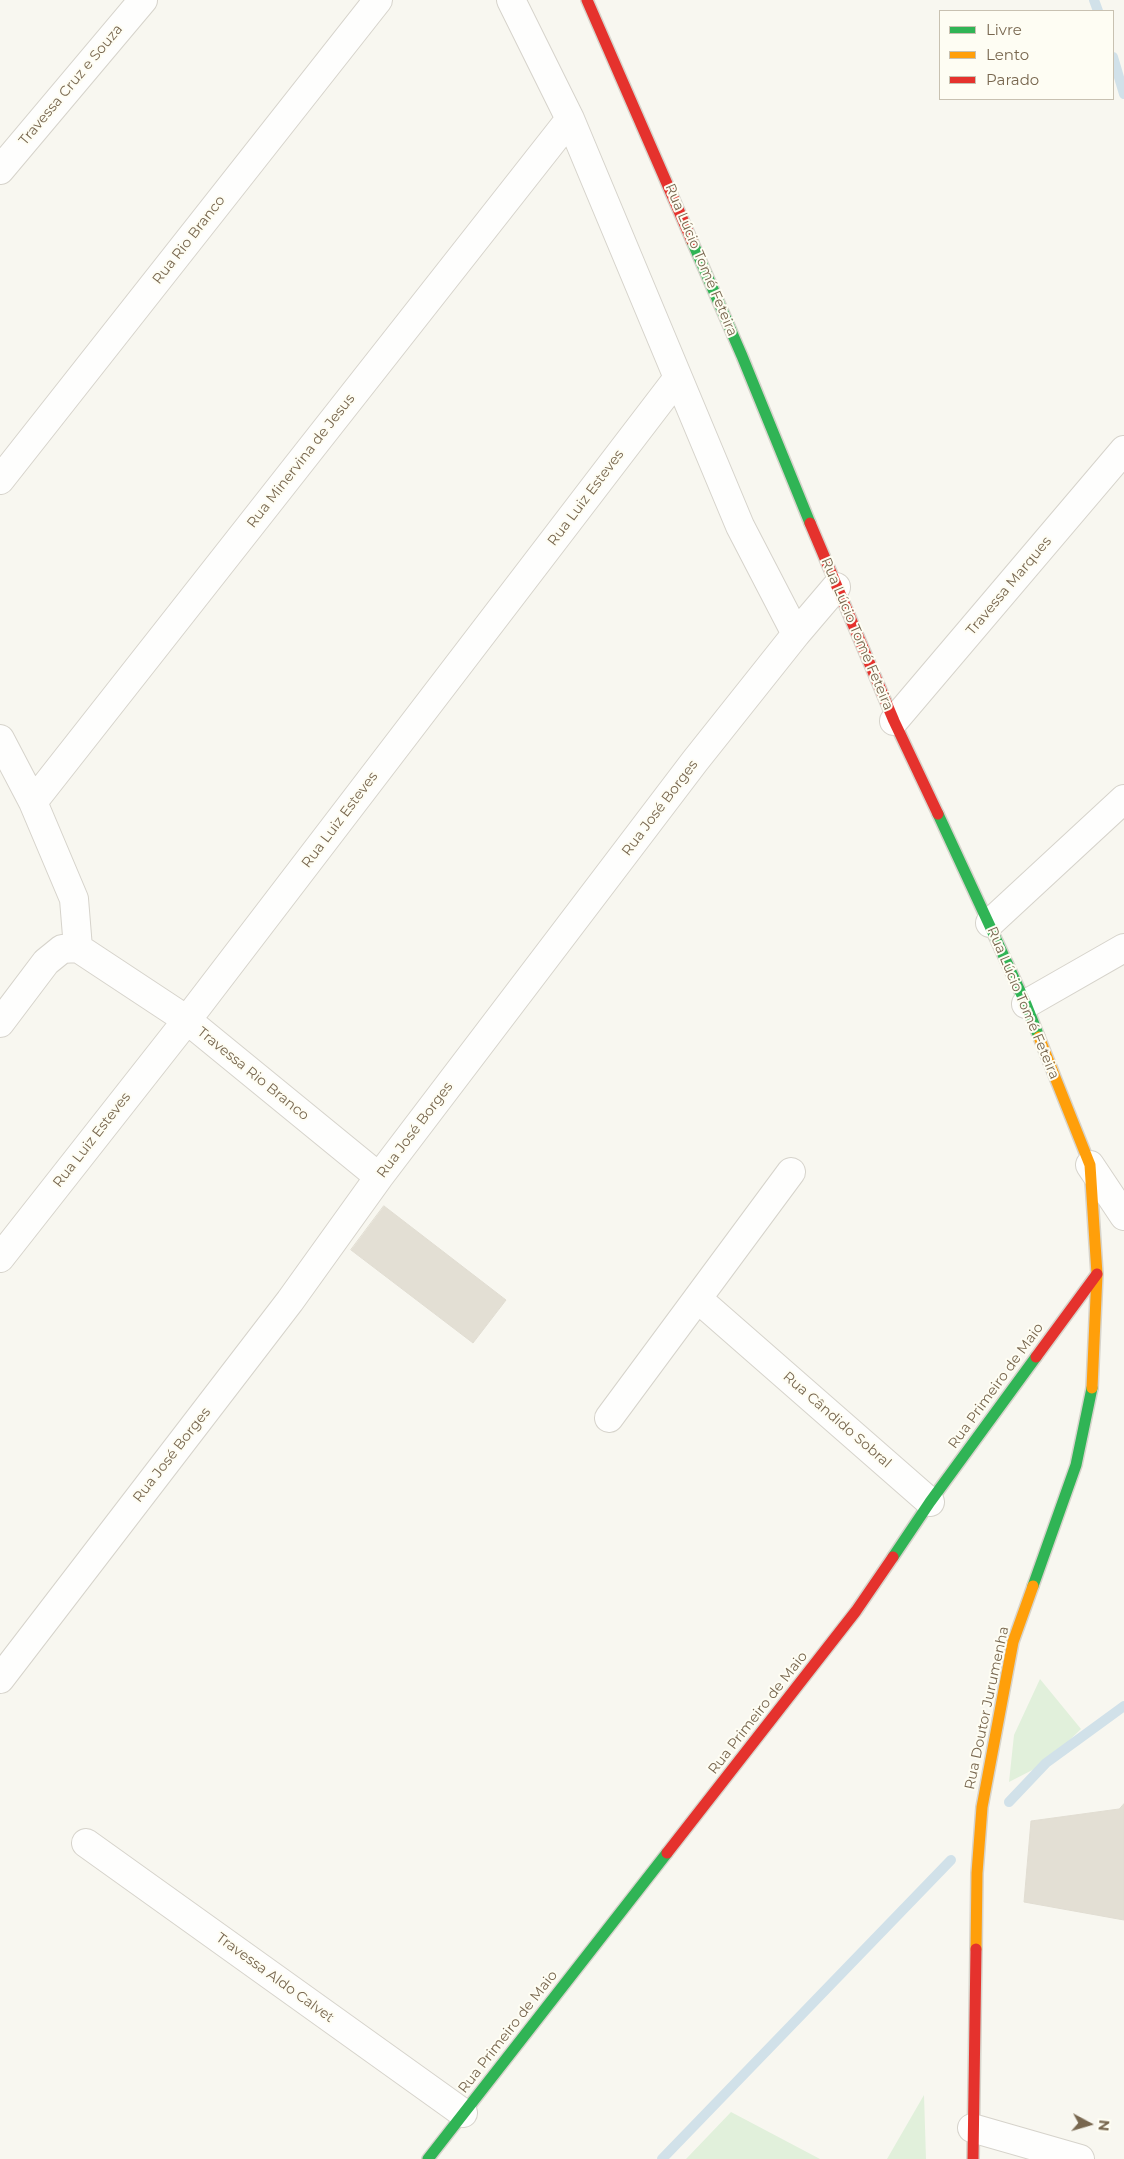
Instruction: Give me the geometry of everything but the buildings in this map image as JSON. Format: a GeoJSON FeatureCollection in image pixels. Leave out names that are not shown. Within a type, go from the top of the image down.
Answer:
{"type":"FeatureCollection","features":[{"type":"Feature","properties":{"kind":"main road","name":"Rua Lúcio Tomé Feteira"},"geometry":{"type":"LineString","coordinates":[[587,0],[742,356],[836,587],[894,721],[990,923],[1026,1004],[1090,1165],[1097,1274]]}},
{"type":"Feature","properties":{"kind":"main road","name":"Rua Primeiro de Maio"},"geometry":{"type":"LineString","coordinates":[[428,2159],[856,1611],[930,1502],[1097,1274]]}},
{"type":"Feature","properties":{"kind":"main road","name":"Rua Doutor Jurumenha"},"geometry":{"type":"LineString","coordinates":[[973,2159],[977,1873],[982,1807],[1013,1642],[1076,1465],[1093,1385],[1097,1274]]}},
{"type":"Feature","properties":{"kind":"street","name":"Travessa Cruz e Souza"},"geometry":{"type":"LineString","coordinates":[[0,170],[143,0]]}},
{"type":"Feature","properties":{"kind":"street","name":"Rua Rio Branco"},"geometry":{"type":"LineString","coordinates":[[0,480],[378,0]]}},
{"type":"Feature","properties":{"kind":"street"},"geometry":{"type":"LineString","coordinates":[[511,0],[570,119],[740,526],[796,634]]}},
{"type":"Feature","properties":{"kind":"street","name":"Rua Minervina de Jesus"},"geometry":{"type":"LineString","coordinates":[[33,802],[570,119]]}},
{"type":"Feature","properties":{"kind":"street","name":"Rua Luiz Esteves"},"geometry":{"type":"LineString","coordinates":[[0,1258],[187,1020],[677,379]]}},
{"type":"Feature","properties":{"kind":"street","name":"Travessa Marques"},"geometry":{"type":"LineString","coordinates":[[894,721],[1124,450]]}},
{"type":"Feature","properties":{"kind":"street","name":"Rua José Borges"},"geometry":{"type":"LineString","coordinates":[[0,1679],[290,1301],[380,1177],[695,761],[836,587]]}},
{"type":"Feature","properties":{"kind":"street"},"geometry":{"type":"LineString","coordinates":[[0,739],[33,802],[74,899],[78,948],[62,949],[46,962],[0,1023]]}},
{"type":"Feature","properties":{"kind":"street"},"geometry":{"type":"LineString","coordinates":[[990,923],[1124,799]]}},
{"type":"Feature","properties":{"kind":"street","name":"Travessa Rio Branco"},"geometry":{"type":"LineString","coordinates":[[78,948],[187,1020],[380,1177]]}},
{"type":"Feature","properties":{"kind":"street"},"geometry":{"type":"LineString","coordinates":[[1026,1004],[1124,948]]}},
{"type":"Feature","properties":{"kind":"street"},"geometry":{"type":"LineString","coordinates":[[1090,1165],[1124,1216]]}},
{"type":"Feature","properties":{"kind":"street"},"geometry":{"type":"LineString","coordinates":[[609,1418],[791,1172]]}},
{"type":"Feature","properties":{"kind":"street","name":"Rua Cândido Sobral"},"geometry":{"type":"LineString","coordinates":[[698,1299],[930,1502]]}},
{"type":"Feature","properties":{"kind":"street","name":"Travessa Aldo Calvet"},"geometry":{"type":"LineString","coordinates":[[86,1843],[463,2113]]}},
{"type":"Feature","properties":{"kind":"street"},"geometry":{"type":"LineString","coordinates":[[972,2128],[1080,2159]]}},
{"type":"Feature","properties":{"kind":"green space"},"geometry":{"type":"Polygon","coordinates":[[[1040,1679],[1081,1729],[1046,1763],[1009,1782],[1014,1735],[1040,1679]]]}},
{"type":"Feature","properties":{"kind":"green space"},"geometry":{"type":"Polygon","coordinates":[[[924,2095],[926,2159],[887,2159],[924,2095]]]}},
{"type":"Feature","properties":{"kind":"green space"},"geometry":{"type":"Polygon","coordinates":[[[731,2112],[820,2159],[686,2159],[731,2112]]]}},
{"type":"Feature","properties":{"kind":"waterway"},"geometry":{"type":"LineString","coordinates":[[1094,0],[1098,10]]}},
{"type":"Feature","properties":{"kind":"waterway"},"geometry":{"type":"LineString","coordinates":[[1114,60],[1124,94]]}},
{"type":"Feature","properties":{"kind":"waterway"},"geometry":{"type":"LineString","coordinates":[[1009,1802],[1046,1763],[1124,1706]]}},
{"type":"Feature","properties":{"kind":"waterway"},"geometry":{"type":"LineString","coordinates":[[662,2159],[951,1860]]}},
{"type":"Feature","properties":{"kind":"traffic: fast"},"geometry":{"type":"LineString","coordinates":[[692,241],[742,356],[810,523]]}},
{"type":"Feature","properties":{"kind":"traffic: fast"},"geometry":{"type":"LineString","coordinates":[[938,814],[1026,1004],[1039,1037]]}},
{"type":"Feature","properties":{"kind":"traffic: fast"},"geometry":{"type":"LineString","coordinates":[[893,1557],[930,1502],[1036,1357]]}},
{"type":"Feature","properties":{"kind":"traffic: fast"},"geometry":{"type":"LineString","coordinates":[[1033,1586],[1076,1465],[1092,1388]]}},
{"type":"Feature","properties":{"kind":"traffic: fast"},"geometry":{"type":"LineString","coordinates":[[428,2159],[667,1853]]}},
{"type":"Feature","properties":{"kind":"traffic: slow"},"geometry":{"type":"LineString","coordinates":[[1039,1037],[1090,1165],[1097,1274],[1092,1388]]}},
{"type":"Feature","properties":{"kind":"traffic: slow"},"geometry":{"type":"LineString","coordinates":[[976,1949],[977,1873],[982,1807],[1013,1642],[1033,1586]]}},
{"type":"Feature","properties":{"kind":"traffic: jam"},"geometry":{"type":"LineString","coordinates":[[587,0],[692,241]]}},
{"type":"Feature","properties":{"kind":"traffic: jam"},"geometry":{"type":"LineString","coordinates":[[810,523],[894,721],[938,814]]}},
{"type":"Feature","properties":{"kind":"traffic: jam"},"geometry":{"type":"LineString","coordinates":[[1036,1357],[1097,1274]]}},
{"type":"Feature","properties":{"kind":"traffic: jam"},"geometry":{"type":"LineString","coordinates":[[667,1853],[856,1611],[893,1557]]}},
{"type":"Feature","properties":{"kind":"traffic: jam"},"geometry":{"type":"LineString","coordinates":[[973,2159],[976,1949]]}}]}
